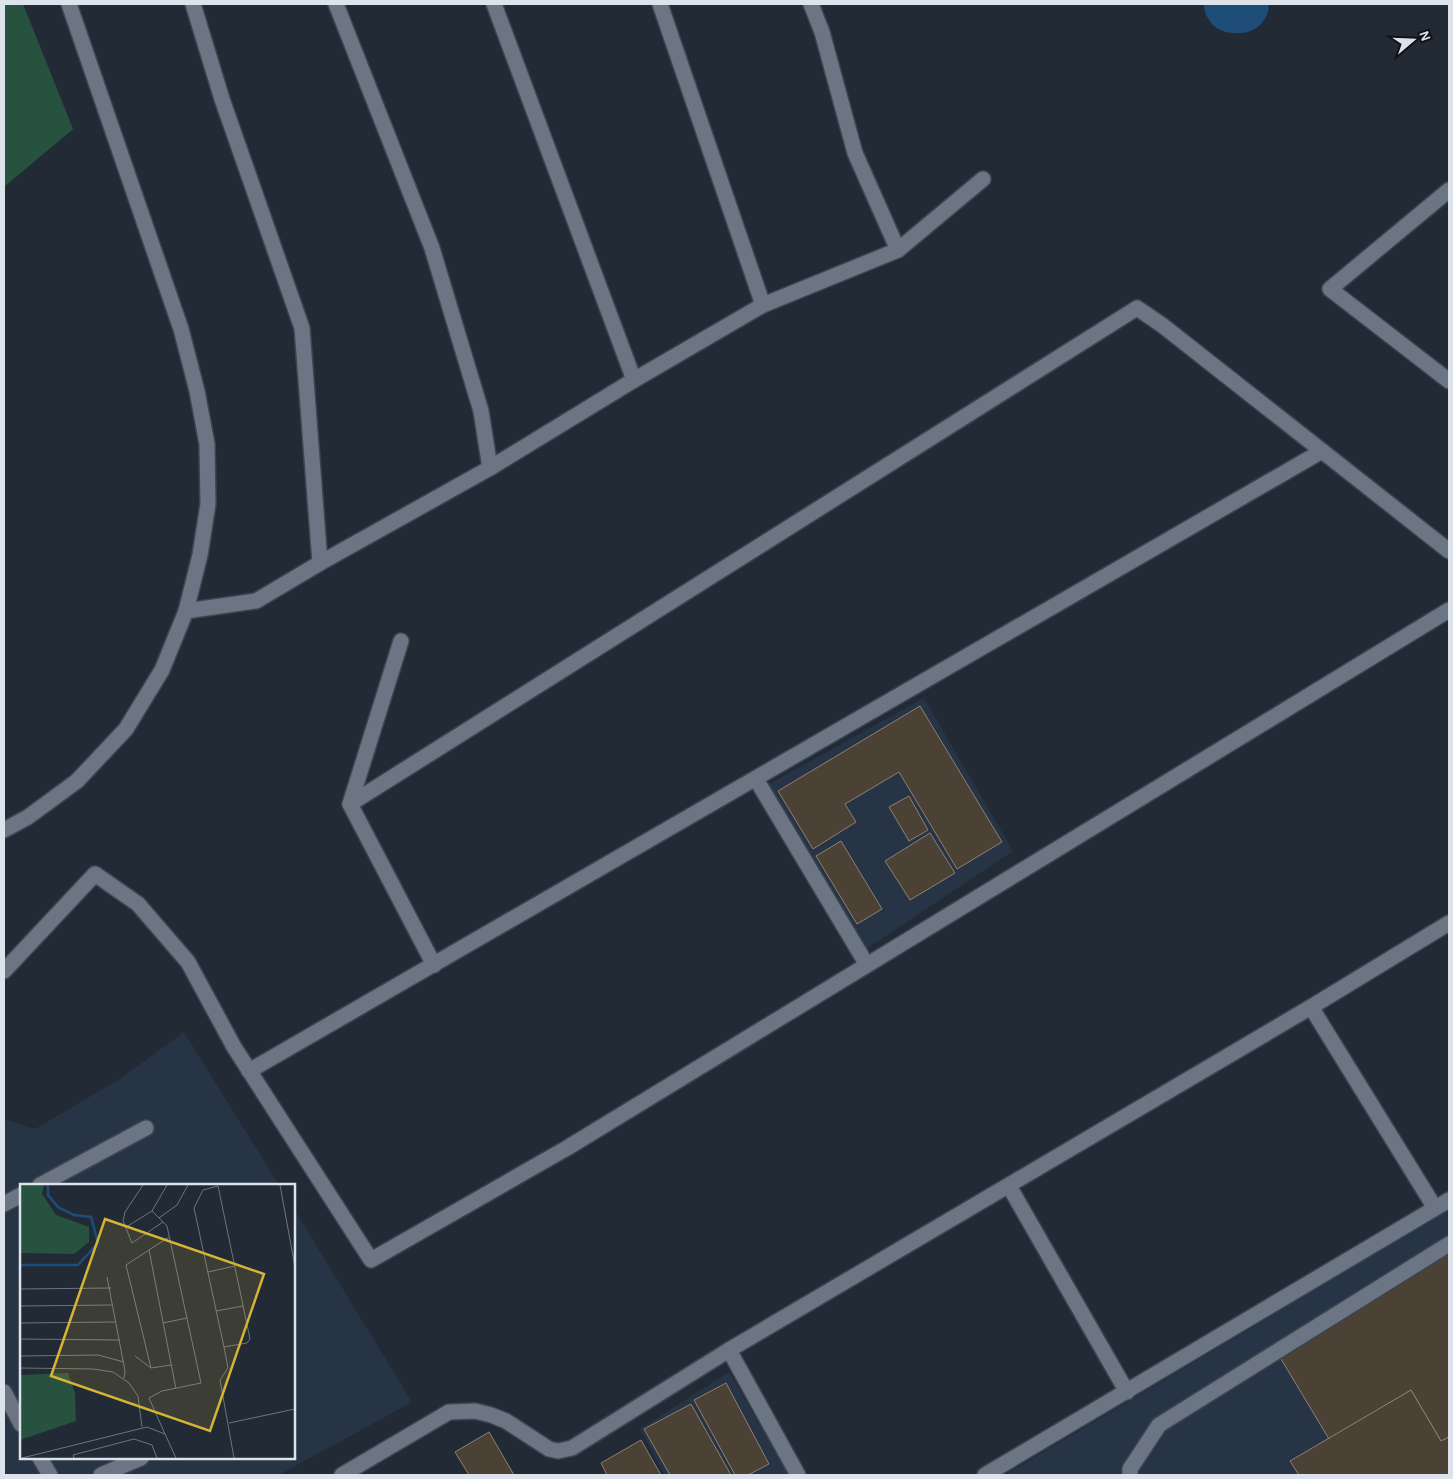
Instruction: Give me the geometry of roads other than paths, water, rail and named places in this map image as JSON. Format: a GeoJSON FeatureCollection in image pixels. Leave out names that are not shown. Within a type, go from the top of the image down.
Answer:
{"type":"FeatureCollection","features":[{"type":"Feature","properties":{"kind":"street"},"geometry":{"type":"LineString","coordinates":[[4,830],[28,817],[78,781],[126,729],[162,670],[186,612],[200,555],[208,504],[207,444],[199,400],[180,329],[69,4]]}},
{"type":"Feature","properties":{"kind":"street"},"geometry":{"type":"LineString","coordinates":[[193,4],[222,99],[302,328],[320,563]]}},
{"type":"Feature","properties":{"kind":"street"},"geometry":{"type":"LineString","coordinates":[[336,4],[432,248],[480,411],[490,468]]}},
{"type":"Feature","properties":{"kind":"street"},"geometry":{"type":"LineString","coordinates":[[494,4],[634,380]]}},
{"type":"Feature","properties":{"kind":"street"},"geometry":{"type":"LineString","coordinates":[[660,4],[763,305]]}},
{"type":"Feature","properties":{"kind":"street"},"geometry":{"type":"LineString","coordinates":[[811,4],[822,32],[855,153],[898,250]]}},
{"type":"Feature","properties":{"kind":"street"},"geometry":{"type":"LineString","coordinates":[[186,612],[256,601],[490,468],[634,380],[763,305],[898,250],[983,179]]}},
{"type":"Feature","properties":{"kind":"street"},"geometry":{"type":"LineString","coordinates":[[1448,194],[1330,289],[1449,381]]}},
{"type":"Feature","properties":{"kind":"street"},"geometry":{"type":"LineString","coordinates":[[350,804],[1137,308],[1162,325],[1449,552]]}},
{"type":"Feature","properties":{"kind":"street"},"geometry":{"type":"LineString","coordinates":[[249,1071],[1322,451]]}},
{"type":"Feature","properties":{"kind":"street"},"geometry":{"type":"LineString","coordinates":[[4,971],[95,874],[138,904],[188,962],[234,1047],[371,1260],[567,1148],[1449,610]]}},
{"type":"Feature","properties":{"kind":"street"},"geometry":{"type":"LineString","coordinates":[[401,641],[350,804],[434,965]]}},
{"type":"Feature","properties":{"kind":"street"},"geometry":{"type":"LineString","coordinates":[[756,779],[867,965]]}},
{"type":"Feature","properties":{"kind":"street"},"geometry":{"type":"LineString","coordinates":[[342,1475],[449,1412],[475,1411],[491,1415],[506,1421],[549,1449],[558,1451],[572,1448],[729,1350],[1311,1007],[1449,923]]}},
{"type":"Feature","properties":{"kind":"street"},"geometry":{"type":"LineString","coordinates":[[1311,1007],[1435,1208]]}},
{"type":"Feature","properties":{"kind":"street"},"geometry":{"type":"LineString","coordinates":[[42,1184],[146,1128]]}},
{"type":"Feature","properties":{"kind":"street"},"geometry":{"type":"LineString","coordinates":[[1009,1186],[1127,1392]]}},
{"type":"Feature","properties":{"kind":"street"},"geometry":{"type":"LineString","coordinates":[[4,1204],[20,1196]]}},
{"type":"Feature","properties":{"kind":"street"},"geometry":{"type":"LineString","coordinates":[[985,1475],[1449,1200]]}},
{"type":"Feature","properties":{"kind":"street"},"geometry":{"type":"LineString","coordinates":[[1130,1475],[1130,1470],[1159,1425],[1449,1244]]}},
{"type":"Feature","properties":{"kind":"street"},"geometry":{"type":"LineString","coordinates":[[729,1350],[798,1475]]}},
{"type":"Feature","properties":{"kind":"street"},"geometry":{"type":"LineString","coordinates":[[4,1392],[20,1422]]}},
{"type":"Feature","properties":{"kind":"street"},"geometry":{"type":"LineString","coordinates":[[41,1459],[50,1475]]}},
{"type":"Feature","properties":{"kind":"street"},"geometry":{"type":"LineString","coordinates":[[101,1475],[139,1459]]}},
{"type":"Feature","properties":{"kind":"waterway"},"geometry":{"type":"LineString","coordinates":[[1233,4],[1240,4]]}}]}
